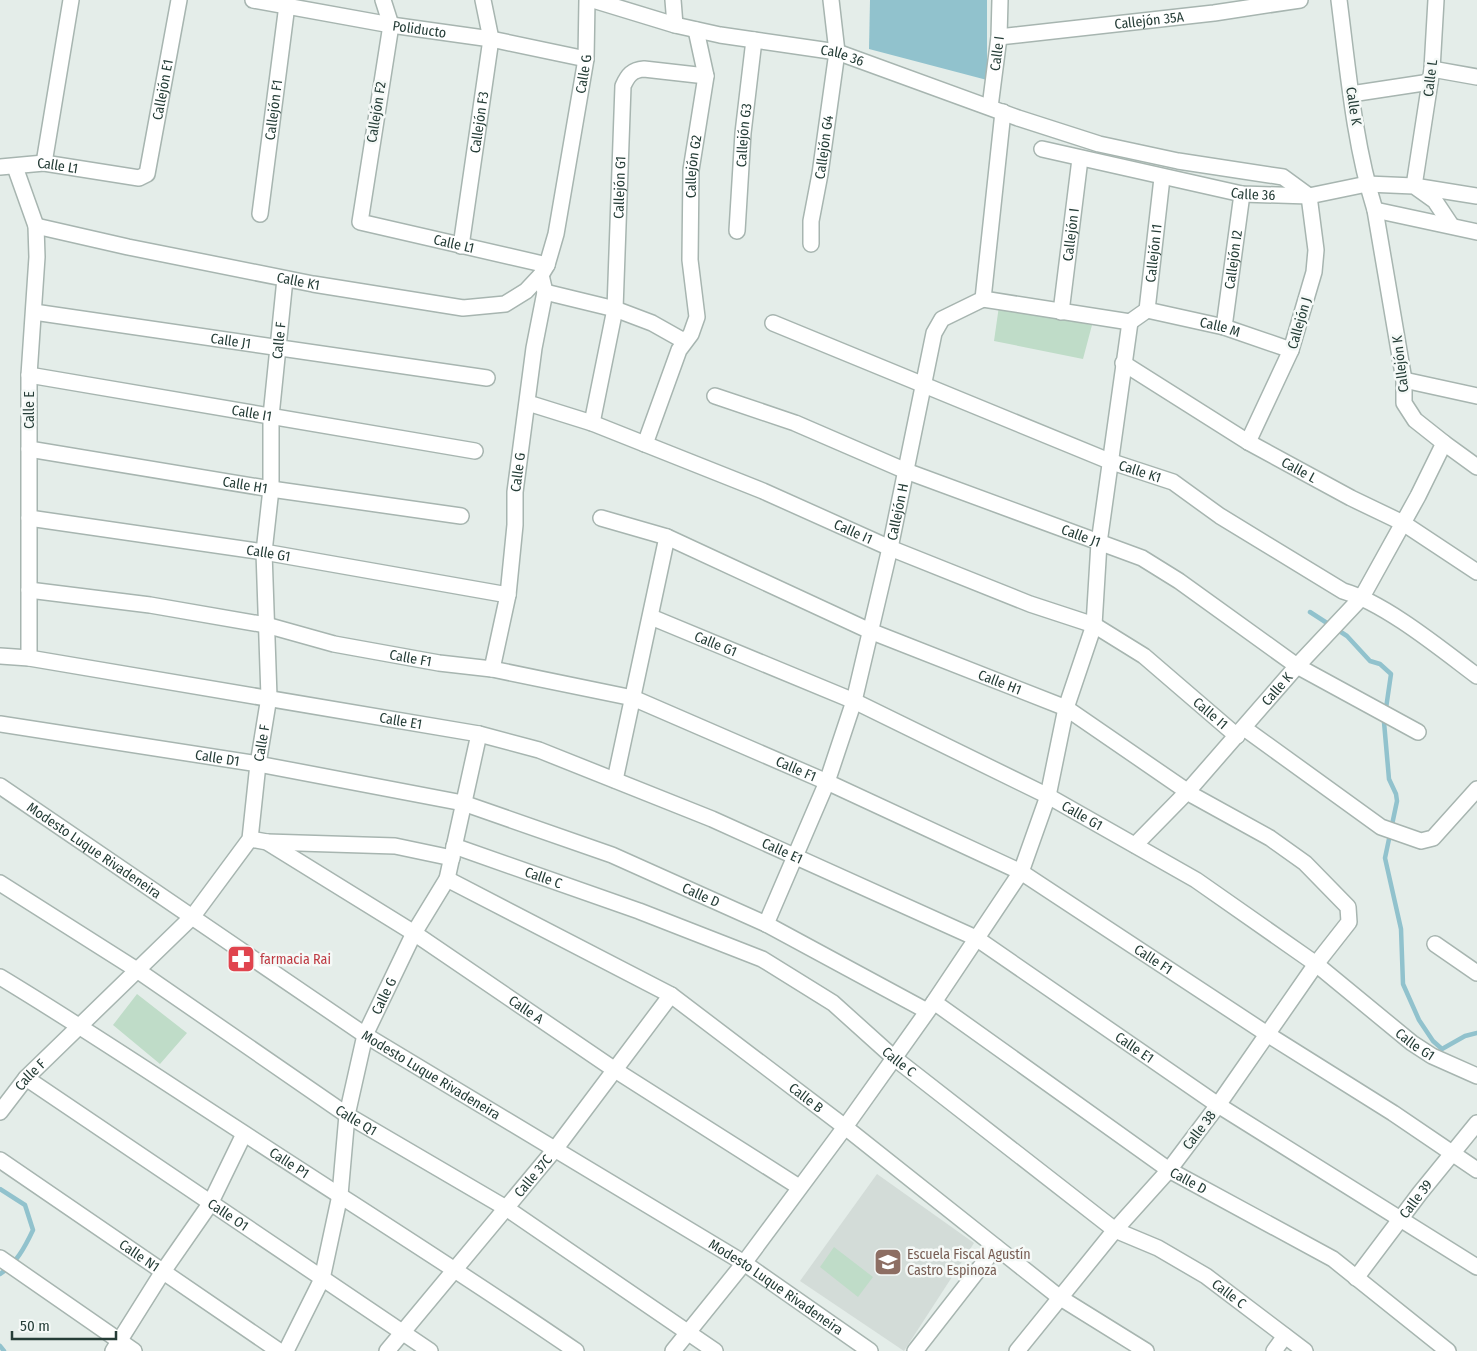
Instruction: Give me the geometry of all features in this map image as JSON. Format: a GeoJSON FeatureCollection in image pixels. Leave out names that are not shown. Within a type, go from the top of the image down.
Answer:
{"type":"FeatureCollection","features":[{"type":"Feature","properties":{"kind":"street"},"geometry":{"type":"LineString","coordinates":[[44,163],[71,0]]}},
{"type":"Feature","properties":{"kind":"street","name":"Callejón E1"},"geometry":{"type":"LineString","coordinates":[[144,176],[149,170],[179,0]]}},
{"type":"Feature","properties":{"kind":"street","name":"Poliducto"},"geometry":{"type":"LineString","coordinates":[[253,0],[286,3],[390,25],[491,39],[586,59]]}},
{"type":"Feature","properties":{"kind":"street","name":"Callejón F2"},"geometry":{"type":"LineString","coordinates":[[362,224],[359,218],[390,25],[383,0]]}},
{"type":"Feature","properties":{"kind":"street","name":"Callejón F3"},"geometry":{"type":"LineString","coordinates":[[461,246],[491,39],[483,0]]}},
{"type":"Feature","properties":{"kind":"street","name":"Calle G"},"geometry":{"type":"LineString","coordinates":[[492,670],[508,595],[515,525],[515,492],[534,348],[545,292],[544,270],[556,234],[586,59],[587,0]]}},
{"type":"Feature","properties":{"kind":"street"},"geometry":{"type":"LineString","coordinates":[[593,0],[675,25],[673,0]]}},
{"type":"Feature","properties":{"kind":"street","name":"Callejón G4"},"geometry":{"type":"LineString","coordinates":[[811,244],[811,222],[820,174],[837,52],[831,0]]}},
{"type":"Feature","properties":{"kind":"street","name":"Calle I"},"geometry":{"type":"LineString","coordinates":[[997,109],[1000,0]]}},
{"type":"Feature","properties":{"kind":"street","name":"Callejón 35A"},"geometry":{"type":"LineString","coordinates":[[1000,37],[1212,6],[1300,0]]}},
{"type":"Feature","properties":{"kind":"street","name":"Calle K"},"geometry":{"type":"LineString","coordinates":[[1338,0],[1351,94],[1367,184],[1375,210]]}},
{"type":"Feature","properties":{"kind":"street","name":"Calle L"},"geometry":{"type":"LineString","coordinates":[[1414,186],[1431,76],[1436,0]]}},
{"type":"Feature","properties":{"kind":"street","name":"Callejón F1"},"geometry":{"type":"LineString","coordinates":[[260,214],[286,3]]}},
{"type":"Feature","properties":{"kind":"street","name":"Calle 36"},"geometry":{"type":"LineString","coordinates":[[675,25],[754,40],[837,52],[1099,144],[1178,161],[1283,177],[1309,196]]}},
{"type":"Feature","properties":{"kind":"street"},"geometry":{"type":"LineString","coordinates":[[696,30],[706,76]]}},
{"type":"Feature","properties":{"kind":"street","name":"Callejón G3"},"geometry":{"type":"LineString","coordinates":[[737,231],[742,141],[754,40]]}},
{"type":"Feature","properties":{"kind":"street","name":"Callejón G1"},"geometry":{"type":"LineString","coordinates":[[592,423],[615,309],[623,86],[628,76],[635,70],[644,69],[706,76]]}},
{"type":"Feature","properties":{"kind":"street","name":"Callejón G2"},"geometry":{"type":"LineString","coordinates":[[645,444],[674,361],[684,341],[695,326],[698,310],[690,260],[691,170],[706,76]]}},
{"type":"Feature","properties":{"kind":"street"},"geometry":{"type":"LineString","coordinates":[[1351,94],[1431,76],[1477,77]]}},
{"type":"Feature","properties":{"kind":"street"},"geometry":{"type":"LineString","coordinates":[[997,109],[983,299],[1130,322],[1147,310]]}},
{"type":"Feature","properties":{"kind":"street","name":"Calle 36"},"geometry":{"type":"LineString","coordinates":[[1042,149],[1162,178],[1242,194],[1309,196],[1367,184],[1414,186],[1477,196]]}},
{"type":"Feature","properties":{"kind":"street","name":"Callejón I"},"geometry":{"type":"LineString","coordinates":[[1061,312],[1080,159]]}},
{"type":"Feature","properties":{"kind":"street","name":"Calle L1"},"geometry":{"type":"LineString","coordinates":[[0,167],[44,163],[139,178],[144,176]]}},
{"type":"Feature","properties":{"kind":"street","name":"Calle E"},"geometry":{"type":"LineString","coordinates":[[15,167],[36,226],[34,312],[29,375],[29,658]]}},
{"type":"Feature","properties":{"kind":"street","name":"Callejón I1"},"geometry":{"type":"LineString","coordinates":[[1147,310],[1162,178]]}},
{"type":"Feature","properties":{"kind":"street"},"geometry":{"type":"LineString","coordinates":[[1414,186],[1435,201],[1450,226]]}},
{"type":"Feature","properties":{"kind":"street","name":"Callejón I2"},"geometry":{"type":"LineString","coordinates":[[1224,327],[1242,194]]}},
{"type":"Feature","properties":{"kind":"street","name":"Callejón J"},"geometry":{"type":"LineString","coordinates":[[1248,442],[1292,350],[1314,272],[1316,250],[1309,196]]}},
{"type":"Feature","properties":{"kind":"street"},"geometry":{"type":"LineString","coordinates":[[1375,210],[1477,232]]}},
{"type":"Feature","properties":{"kind":"street","name":"Callejón K"},"geometry":{"type":"LineString","coordinates":[[1375,210],[1404,380],[1404,403],[1416,420],[1477,467]]}},
{"type":"Feature","properties":{"kind":"street","name":"Calle L1"},"geometry":{"type":"LineString","coordinates":[[362,224],[461,246],[544,270]]}},
{"type":"Feature","properties":{"kind":"street","name":"Calle K1"},"geometry":{"type":"LineString","coordinates":[[36,226],[128,248],[284,279],[463,308],[505,304],[526,292],[544,270]]}},
{"type":"Feature","properties":{"kind":"street","name":"Calle F"},"geometry":{"type":"LineString","coordinates":[[0,1112],[26,1078],[193,916],[250,839],[258,764],[269,697],[264,552],[271,489],[271,416],[284,279]]}},
{"type":"Feature","properties":{"kind":"street"},"geometry":{"type":"LineString","coordinates":[[545,292],[615,309],[652,323],[684,341]]}},
{"type":"Feature","properties":{"kind":"street","name":"Callejón H"},"geometry":{"type":"LineString","coordinates":[[766,924],[827,782],[854,702],[890,548],[934,333],[942,319],[983,299]]}},
{"type":"Feature","properties":{"kind":"street","name":"Calle M"},"geometry":{"type":"LineString","coordinates":[[1147,310],[1224,327],[1292,350]]}},
{"type":"Feature","properties":{"kind":"street","name":"Calle J1"},"geometry":{"type":"LineString","coordinates":[[34,312],[487,378]]}},
{"type":"Feature","properties":{"kind":"street"},"geometry":{"type":"LineString","coordinates":[[673,1351],[744,1263],[845,1127],[1021,872],[1048,796],[1066,708],[1094,625],[1099,543],[1130,322]]}},
{"type":"Feature","properties":{"kind":"street","name":"Calle K1"},"geometry":{"type":"LineString","coordinates":[[773,323],[1109,461],[1173,482],[1220,516],[1343,591],[1362,597],[1435,645],[1477,676]]}},
{"type":"Feature","properties":{"kind":"street","name":"Calle L"},"geometry":{"type":"LineString","coordinates":[[1123,363],[1248,442],[1351,498],[1403,523],[1477,572]]}},
{"type":"Feature","properties":{"kind":"street","name":"Calle I1"},"geometry":{"type":"LineString","coordinates":[[29,375],[475,451]]}},
{"type":"Feature","properties":{"kind":"street"},"geometry":{"type":"LineString","coordinates":[[1404,380],[1477,396]]}},
{"type":"Feature","properties":{"kind":"street","name":"Calle J1"},"geometry":{"type":"LineString","coordinates":[[715,396],[795,423],[906,471],[1149,562],[1298,666],[1418,732]]}},
{"type":"Feature","properties":{"kind":"street","name":"Calle I1"},"geometry":{"type":"LineString","coordinates":[[528,403],[592,423],[762,491],[890,548],[1030,604],[1094,625],[1144,656],[1240,732],[1381,827],[1421,841],[1432,838],[1477,789]]}},
{"type":"Feature","properties":{"kind":"street"},"geometry":{"type":"LineString","coordinates":[[1403,523],[1444,443]]}},
{"type":"Feature","properties":{"kind":"street","name":"Calle H1"},"geometry":{"type":"LineString","coordinates":[[29,449],[271,489],[461,516]]}},
{"type":"Feature","properties":{"kind":"street","name":"Calle G1"},"geometry":{"type":"LineString","coordinates":[[29,518],[264,552],[508,595]]}},
{"type":"Feature","properties":{"kind":"street","name":"Calle H1"},"geometry":{"type":"LineString","coordinates":[[601,518],[667,536],[870,631],[1066,708],[1188,791],[1270,838],[1305,863],[1344,901],[1350,916],[1349,922]]}},
{"type":"Feature","properties":{"kind":"street","name":"Calle K"},"geometry":{"type":"LineString","coordinates":[[1135,845],[1188,791],[1298,666],[1362,597],[1403,523]]}},
{"type":"Feature","properties":{"kind":"street"},"geometry":{"type":"LineString","coordinates":[[615,780],[652,616],[667,536]]}},
{"type":"Feature","properties":{"kind":"street","name":"Calle F1"},"geometry":{"type":"LineString","coordinates":[[29,590],[150,604],[266,626],[334,644],[439,663],[492,670],[633,698],[827,782],[1021,872],[1267,1034],[1393,1113],[1477,1170]]}},
{"type":"Feature","properties":{"kind":"street","name":"Calle G1"},"geometry":{"type":"LineString","coordinates":[[652,616],[854,702],[1048,796],[1196,880],[1316,964],[1412,1043],[1432,1056],[1477,1076]]}},
{"type":"Feature","properties":{"kind":"street","name":"Calle E1"},"geometry":{"type":"LineString","coordinates":[[0,656],[29,658],[269,697],[479,734],[539,750],[615,780],[796,856],[976,938],[1218,1105],[1477,1267]]}},
{"type":"Feature","properties":{"kind":"street","name":"Calle D1"},"geometry":{"type":"LineString","coordinates":[[0,724],[258,764],[463,803]]}},
{"type":"Feature","properties":{"kind":"street","name":"Calle G"},"geometry":{"type":"LineString","coordinates":[[286,1351],[322,1279],[340,1196],[347,1115],[366,1035],[414,933],[447,879],[479,734]]}},
{"type":"Feature","properties":{"kind":"street","name":"Modesto Luque Rivadeneira"},"geometry":{"type":"LineString","coordinates":[[0,786],[366,1035],[744,1263],[870,1351]]}},
{"type":"Feature","properties":{"kind":"street","name":"Calle D"},"geometry":{"type":"LineString","coordinates":[[463,803],[612,855],[766,924],[930,1006],[1169,1170],[1333,1260],[1448,1351]]}},
{"type":"Feature","properties":{"kind":"street","name":"Calle A"},"geometry":{"type":"LineString","coordinates":[[250,839],[267,842],[414,933],[615,1070],[799,1187]]}},
{"type":"Feature","properties":{"kind":"street","name":"Calle C"},"geometry":{"type":"LineString","coordinates":[[267,842],[395,846],[453,852],[639,911],[762,959],[833,1003],[893,1056],[1115,1230],[1158,1248],[1206,1276],[1305,1351]]}},
{"type":"Feature","properties":{"kind":"street","name":"Calle B"},"geometry":{"type":"LineString","coordinates":[[447,879],[671,995],[845,1127],[1059,1297],[1146,1351]]}},
{"type":"Feature","properties":{"kind":"street","name":"Calle Q1"},"geometry":{"type":"LineString","coordinates":[[0,883],[137,970],[347,1115],[506,1208],[715,1351]]}},
{"type":"Feature","properties":{"kind":"street","name":"Calle 38"},"geometry":{"type":"LineString","coordinates":[[1016,1351],[1115,1230],[1169,1170],[1218,1105],[1316,964],[1349,922]]}},
{"type":"Feature","properties":{"kind":"street"},"geometry":{"type":"LineString","coordinates":[[1435,944],[1477,973]]}},
{"type":"Feature","properties":{"kind":"street","name":"Calle P1"},"geometry":{"type":"LineString","coordinates":[[0,977],[80,1025],[244,1134],[456,1269],[576,1351]]}},
{"type":"Feature","properties":{"kind":"street","name":"Calle 37C"},"geometry":{"type":"LineString","coordinates":[[387,1351],[556,1148],[671,995]]}},
{"type":"Feature","properties":{"kind":"street","name":"Calle O1"},"geometry":{"type":"LineString","coordinates":[[26,1078],[430,1351]]}},
{"type":"Feature","properties":{"kind":"street","name":"Calle 39"},"geometry":{"type":"LineString","coordinates":[[1356,1278],[1477,1123]]}},
{"type":"Feature","properties":{"kind":"street"},"geometry":{"type":"LineString","coordinates":[[116,1346],[162,1272],[210,1204],[244,1134]]}},
{"type":"Feature","properties":{"kind":"street","name":"Calle N1"},"geometry":{"type":"LineString","coordinates":[[0,1160],[279,1351]]}},
{"type":"Feature","properties":{"kind":"street"},"geometry":{"type":"LineString","coordinates":[[916,1351],[996,1248]]}},
{"type":"Feature","properties":{"kind":"street"},"geometry":{"type":"LineString","coordinates":[[0,1258],[116,1346],[134,1351]]}},
{"type":"Feature","properties":{"kind":"street"},"geometry":{"type":"LineString","coordinates":[[1274,1351],[1285,1336]]}},
{"type":"Feature","properties":{"kind":"shaded area","name":"Escuela Fiscal Agustín Castro Espinoza"},"geometry":{"type":"Polygon","coordinates":[[[877,1174],[974,1243],[904,1351],[800,1281],[877,1174]]]}},
{"type":"Feature","properties":{"kind":"green space"},"geometry":{"type":"Polygon","coordinates":[[[999,306],[1092,325],[1083,359],[994,341],[999,306]]]}},
{"type":"Feature","properties":{"kind":"green space"},"geometry":{"type":"Polygon","coordinates":[[[137,994],[187,1033],[160,1064],[113,1025],[137,994]]]}},
{"type":"Feature","properties":{"kind":"green space"},"geometry":{"type":"Polygon","coordinates":[[[834,1247],[873,1277],[858,1297],[820,1267],[834,1247]]]}},
{"type":"Feature","properties":{"kind":"water"},"geometry":{"type":"Polygon","coordinates":[[[870,0],[987,0],[987,80],[869,49],[870,0]]]}},
{"type":"Feature","properties":{"kind":"waterway"},"geometry":{"type":"LineString","coordinates":[[1310,612],[1347,636],[1370,661],[1380,664],[1391,674],[1384,722],[1389,779],[1397,801],[1385,858],[1401,929],[1403,984],[1419,1020],[1433,1041],[1442,1049],[1465,1036],[1477,1033]]}},
{"type":"Feature","properties":{"kind":"waterway"},"geometry":{"type":"LineString","coordinates":[[0,1189],[25,1205],[33,1230],[15,1260],[0,1274]]}},
{"type":"Feature","properties":{"kind":"waterway"},"geometry":{"type":"LineString","coordinates":[[0,1346],[4,1351]]}},
{"type":"Feature","properties":{"kind":"place","name":"farmacia Rai"},"geometry":{"type":"Point","coordinates":[241,959]}},
{"type":"Feature","properties":{"kind":"place","name":"Escuela Fiscal Agustín Castro Espinoza"},"geometry":{"type":"Point","coordinates":[888,1262]}}]}
